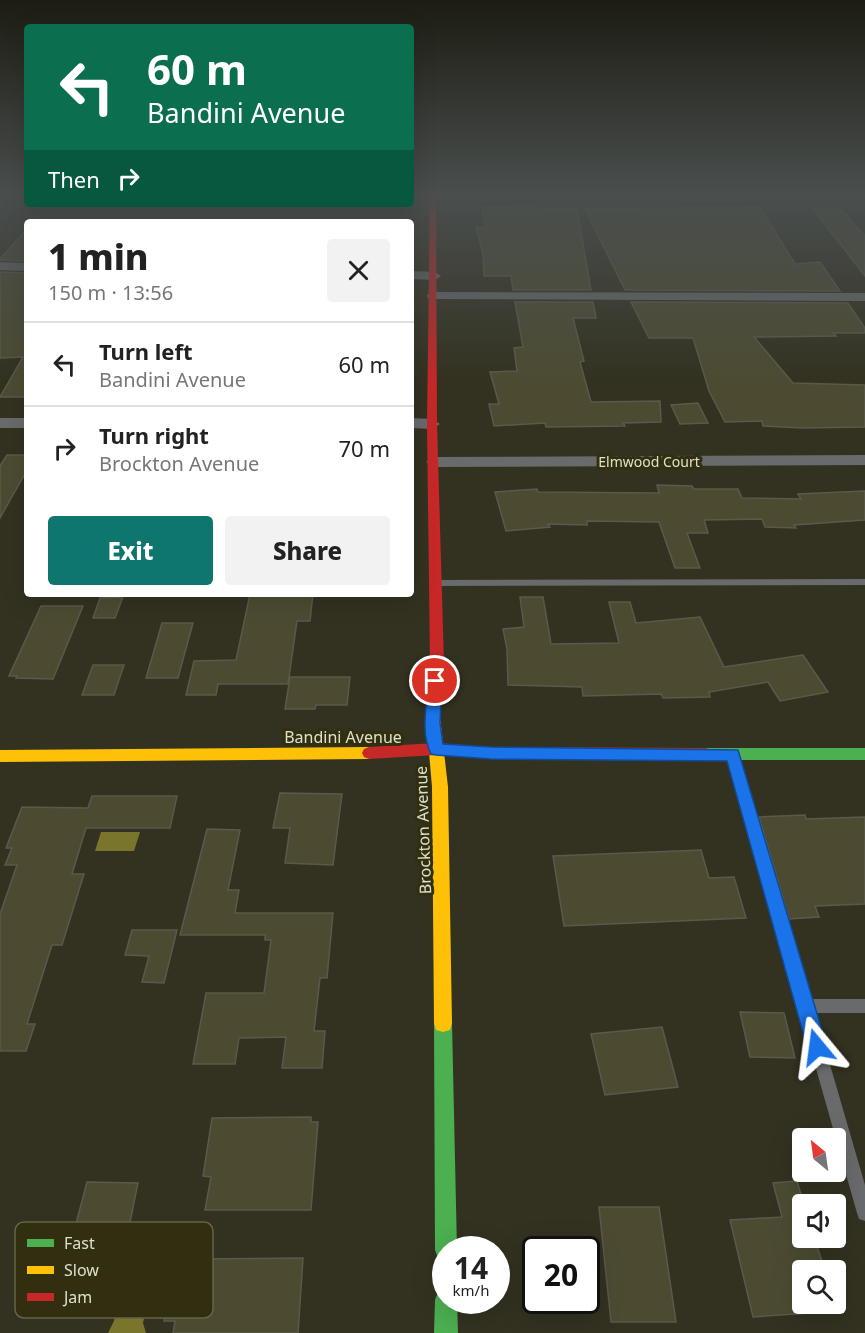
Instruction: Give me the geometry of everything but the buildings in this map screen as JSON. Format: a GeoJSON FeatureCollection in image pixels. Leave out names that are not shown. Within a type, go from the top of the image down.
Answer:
{"type":"FeatureCollection","features":[{"type":"Feature","properties":{"kind":"main road","name":"Brockton Avenue"},"geometry":{"type":"LineString","coordinates":[[435,257],[432,424],[436,664],[432,723],[440,775],[446,1236]]}},
{"type":"Feature","properties":{"kind":"main road","name":"Bandini Avenue"},"geometry":{"type":"LineString","coordinates":[[0,756],[398,753],[436,749],[491,753],[865,754]]}},
{"type":"Feature","properties":{"kind":"main road"},"geometry":{"type":"LineString","coordinates":[[446,1314],[446,1333]]}},
{"type":"Feature","properties":{"kind":"street"},"geometry":{"type":"LineString","coordinates":[[0,266],[24,267]]}},
{"type":"Feature","properties":{"kind":"street"},"geometry":{"type":"LineString","coordinates":[[414,275],[435,276]]}},
{"type":"Feature","properties":{"kind":"street"},"geometry":{"type":"LineString","coordinates":[[434,296],[865,297]]}},
{"type":"Feature","properties":{"kind":"street"},"geometry":{"type":"LineString","coordinates":[[0,423],[24,423]]}},
{"type":"Feature","properties":{"kind":"street"},"geometry":{"type":"LineString","coordinates":[[414,423],[432,424]]}},
{"type":"Feature","properties":{"kind":"street","name":"Elmwood Court"},"geometry":{"type":"LineString","coordinates":[[434,462],[865,460]]}},
{"type":"Feature","properties":{"kind":"lane"},"geometry":{"type":"LineString","coordinates":[[435,583],[865,582]]}},
{"type":"Feature","properties":{"kind":"lane"},"geometry":{"type":"LineString","coordinates":[[732,755],[865,1213]]}},
{"type":"Feature","properties":{"kind":"lane"},"geometry":{"type":"LineString","coordinates":[[805,1006],[865,1006]]}},
{"type":"Feature","properties":{"kind":"shaded area"},"geometry":{"type":"Polygon","coordinates":[[[101,832],[140,832],[134,851],[95,851],[101,832]]]}},
{"type":"Feature","properties":{"kind":"shaded area"},"geometry":{"type":"Polygon","coordinates":[[[115,1318],[144,1318],[146,1333],[108,1333],[115,1318]]]}},
{"type":"Feature","properties":{"kind":"traffic: fast"},"geometry":{"type":"LineString","coordinates":[[706,754],[865,754]]}},
{"type":"Feature","properties":{"kind":"traffic: fast"},"geometry":{"type":"LineString","coordinates":[[443,1023],[446,1236]]}},
{"type":"Feature","properties":{"kind":"traffic: fast"},"geometry":{"type":"LineString","coordinates":[[446,1314],[446,1333]]}},
{"type":"Feature","properties":{"kind":"traffic: slow"},"geometry":{"type":"LineString","coordinates":[[433,717],[440,787],[443,1023]]}},
{"type":"Feature","properties":{"kind":"traffic: slow"},"geometry":{"type":"LineString","coordinates":[[0,756],[369,753]]}},
{"type":"Feature","properties":{"kind":"traffic: jam"},"geometry":{"type":"LineString","coordinates":[[433,257],[432,424],[437,664],[433,717]]}},
{"type":"Feature","properties":{"kind":"traffic: jam"},"geometry":{"type":"LineString","coordinates":[[369,753],[436,749],[491,753],[706,754]]}},
{"type":"Feature","properties":{"kind":"route"},"geometry":{"type":"LineString","coordinates":[[435,681],[432,723],[436,749],[491,753],[732,755],[817,1047]]}}]}
